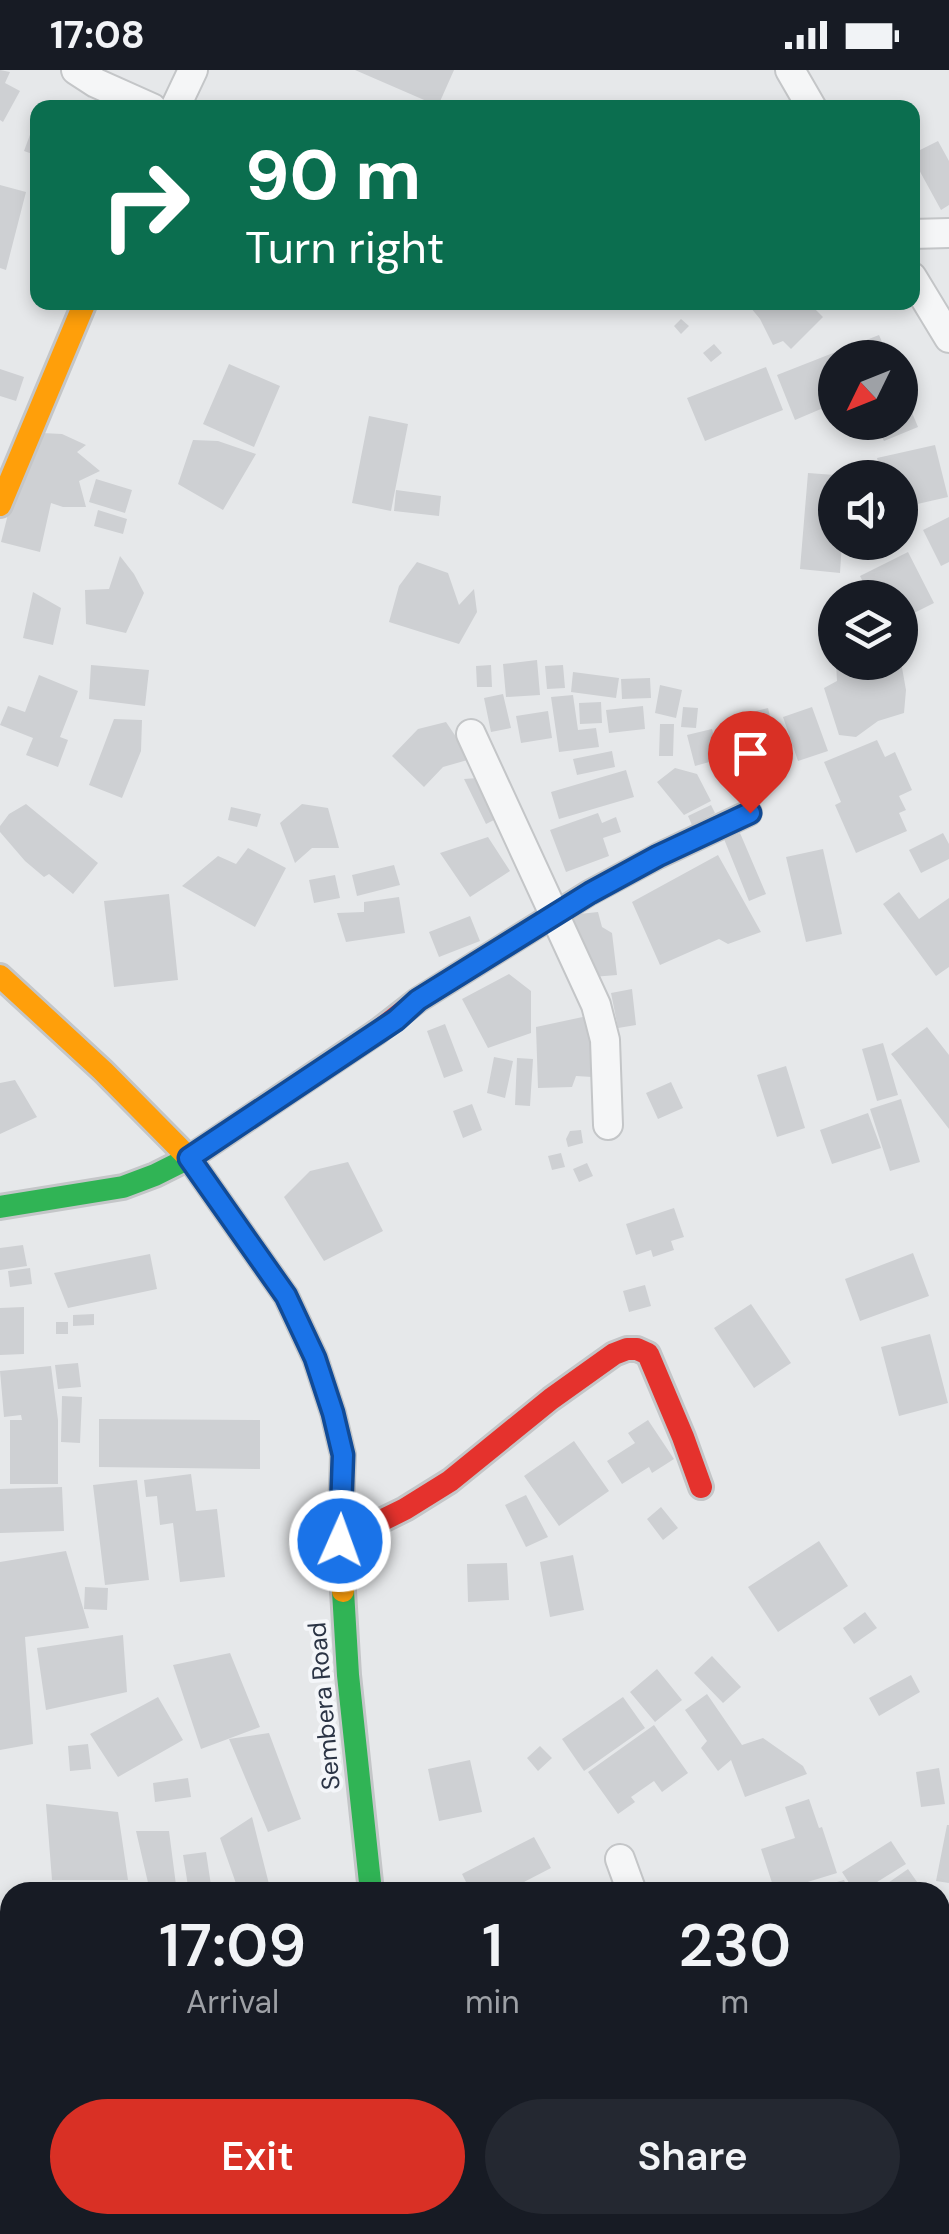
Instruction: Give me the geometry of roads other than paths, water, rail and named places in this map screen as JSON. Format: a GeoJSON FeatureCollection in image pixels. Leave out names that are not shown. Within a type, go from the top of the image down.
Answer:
{"type":"FeatureCollection","features":[{"type":"Feature","properties":{"kind":"street"},"geometry":{"type":"LineString","coordinates":[[76,70],[134,100]]}},
{"type":"Feature","properties":{"kind":"street"},"geometry":{"type":"LineString","coordinates":[[179,100],[193,70]]}},
{"type":"Feature","properties":{"kind":"street"},"geometry":{"type":"LineString","coordinates":[[790,70],[807,100]]}},
{"type":"Feature","properties":{"kind":"street"},"geometry":{"type":"LineString","coordinates":[[920,234],[949,233]]}},
{"type":"Feature","properties":{"kind":"street"},"geometry":{"type":"LineString","coordinates":[[920,290],[949,338]]}},
{"type":"Feature","properties":{"kind":"street"},"geometry":{"type":"LineString","coordinates":[[0,505],[82,310]]}},
{"type":"Feature","properties":{"kind":"street"},"geometry":{"type":"LineString","coordinates":[[471,734],[596,1005],[605,1040],[608,1124]]}},
{"type":"Feature","properties":{"kind":"street"},"geometry":{"type":"LineString","coordinates":[[0,1207],[123,1187],[155,1176],[189,1158],[396,1020],[418,1000],[554,916],[658,856],[750,813]]}},
{"type":"Feature","properties":{"kind":"street","name":"Sembera Road"},"geometry":{"type":"LineString","coordinates":[[0,976],[103,1071],[189,1158],[286,1296],[315,1358],[343,1455],[340,1541],[355,1754],[370,1882]]}},
{"type":"Feature","properties":{"kind":"street"},"geometry":{"type":"LineString","coordinates":[[340,1541],[450,1481],[551,1399],[614,1354],[627,1350],[648,1354],[692,1454],[701,1488]]}},
{"type":"Feature","properties":{"kind":"street"},"geometry":{"type":"LineString","coordinates":[[620,1859],[628,1882]]}}]}
